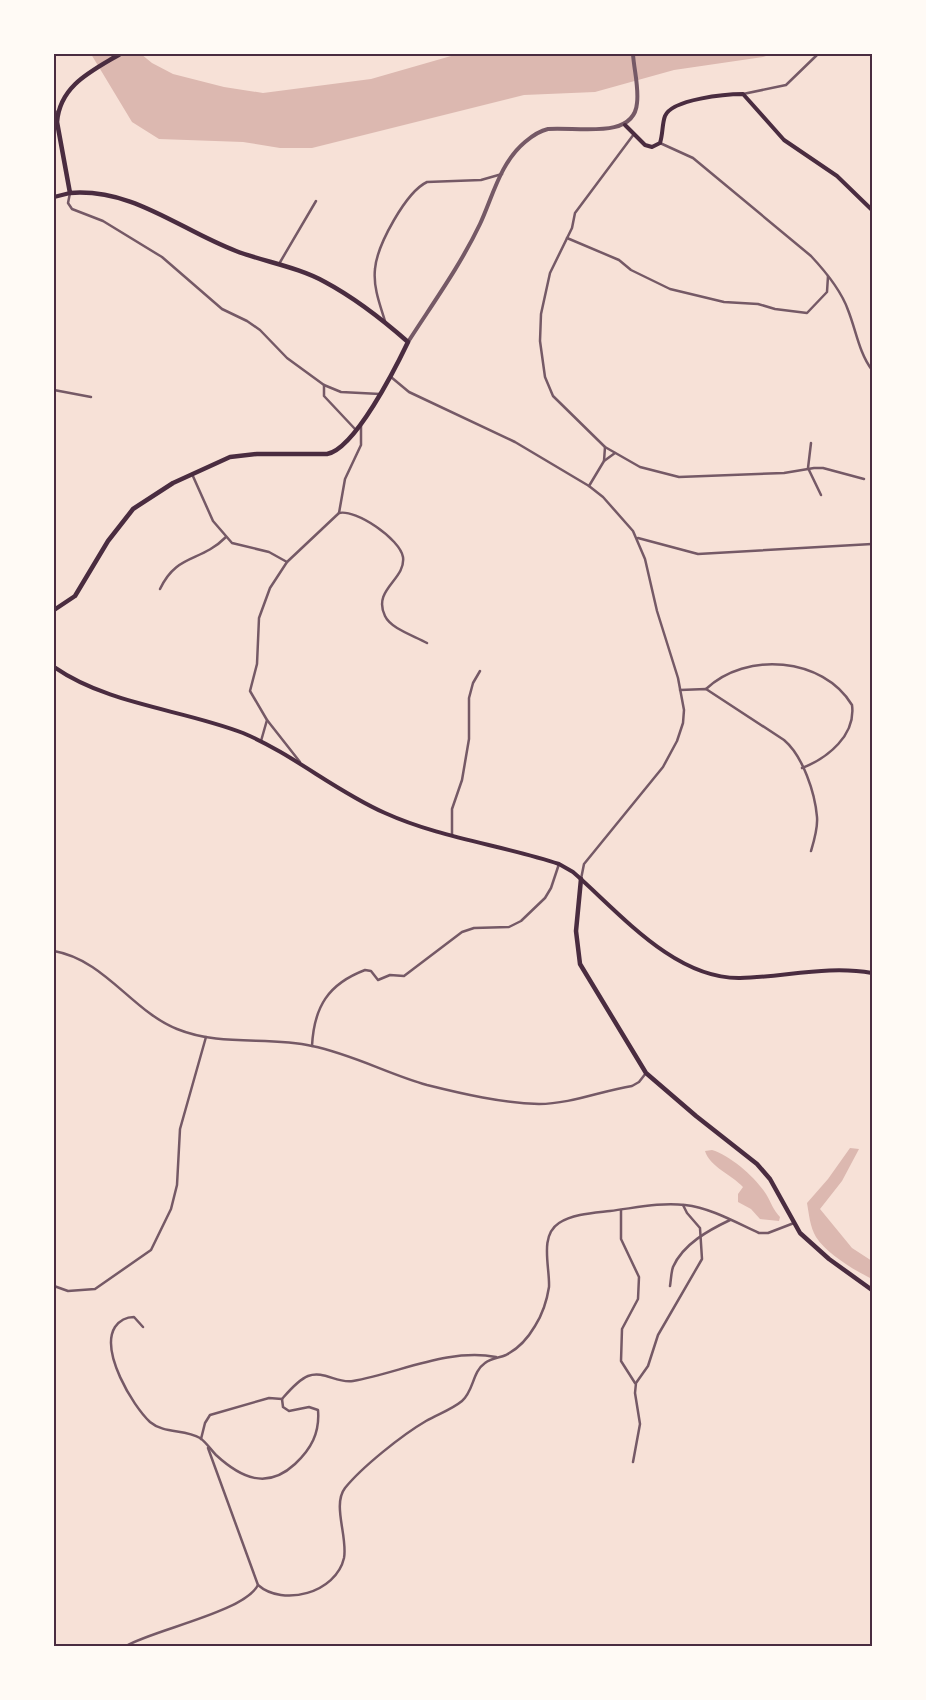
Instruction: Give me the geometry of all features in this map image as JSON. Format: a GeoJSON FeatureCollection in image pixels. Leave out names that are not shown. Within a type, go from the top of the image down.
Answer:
{"type":"FeatureCollection","features":[{"type":"Feature","properties":{"kind":"main road"},"geometry":{"type":"LineString","coordinates":[[70,193],[56,112],[70,88],[86,74],[120,54]]}},
{"type":"Feature","properties":{"kind":"main road"},"geometry":{"type":"LineString","coordinates":[[625,125],[648,146],[652,147],[660,143],[665,116],[672,108],[714,97],[744,94],[784,140],[832,172],[872,210]]}},
{"type":"Feature","properties":{"kind":"main road"},"geometry":{"type":"LineString","coordinates":[[54,197],[70,193],[93,192],[128,199],[235,250],[328,283],[385,322],[408,342],[391,377],[361,423],[337,450],[331,454],[257,454],[230,457],[191,473],[144,500],[133,509],[108,541],[75,596],[54,610]]}},
{"type":"Feature","properties":{"kind":"main road"},"geometry":{"type":"LineString","coordinates":[[54,667],[83,683],[106,692],[242,733],[261,741],[362,802],[384,812],[452,835],[559,864],[581,879],[656,945],[704,972],[720,977],[739,978],[816,970],[872,973]]}},
{"type":"Feature","properties":{"kind":"main road"},"geometry":{"type":"LineString","coordinates":[[581,879],[576,931],[580,964],[646,1073],[696,1116],[757,1164],[770,1179],[800,1233],[829,1259],[872,1290]]}},
{"type":"Feature","properties":{"kind":"street"},"geometry":{"type":"LineString","coordinates":[[408,342],[454,272],[480,224],[510,157],[535,133],[547,130],[611,129],[625,125],[633,117],[637,97],[633,54]]}},
{"type":"Feature","properties":{"kind":"street"},"geometry":{"type":"LineString","coordinates":[[744,94],[786,85],[818,54]]}},
{"type":"Feature","properties":{"kind":"street"},"geometry":{"type":"LineString","coordinates":[[634,134],[575,213],[566,238],[553,264],[542,314],[540,341],[545,377],[553,396],[605,447],[640,467],[679,476],[784,473],[808,468],[823,468],[864,480]]}},
{"type":"Feature","properties":{"kind":"street"},"geometry":{"type":"LineString","coordinates":[[660,143],[693,158],[811,256],[828,275],[847,307],[864,358],[872,370]]}},
{"type":"Feature","properties":{"kind":"street"},"geometry":{"type":"LineString","coordinates":[[385,322],[378,298],[375,270],[382,244],[409,197],[427,182],[481,180],[502,174]]}},
{"type":"Feature","properties":{"kind":"street"},"geometry":{"type":"LineString","coordinates":[[70,193],[68,203],[72,209],[103,221],[162,257],[222,309],[254,325],[287,358],[324,385],[341,392],[380,394]]}},
{"type":"Feature","properties":{"kind":"street"},"geometry":{"type":"LineString","coordinates":[[278,265],[316,201]]}},
{"type":"Feature","properties":{"kind":"street"},"geometry":{"type":"LineString","coordinates":[[566,238],[618,260],[631,270],[670,289],[724,302],[758,304],[775,309],[807,313],[827,292],[828,275]]}},
{"type":"Feature","properties":{"kind":"street"},"geometry":{"type":"LineString","coordinates":[[391,377],[409,392],[515,442],[589,486],[622,517],[638,538],[680,690],[683,723],[674,750],[663,768],[584,864],[581,879]]}},
{"type":"Feature","properties":{"kind":"street"},"geometry":{"type":"LineString","coordinates":[[324,385],[324,396],[356,429]]}},
{"type":"Feature","properties":{"kind":"street"},"geometry":{"type":"LineString","coordinates":[[54,390],[91,397]]}},
{"type":"Feature","properties":{"kind":"street"},"geometry":{"type":"LineString","coordinates":[[339,513],[345,479],[361,445],[361,423]]}},
{"type":"Feature","properties":{"kind":"street"},"geometry":{"type":"LineString","coordinates":[[811,443],[808,468],[821,495]]}},
{"type":"Feature","properties":{"kind":"street"},"geometry":{"type":"LineString","coordinates":[[604,461],[605,447]]}},
{"type":"Feature","properties":{"kind":"street"},"geometry":{"type":"LineString","coordinates":[[589,486],[604,461],[616,453]]}},
{"type":"Feature","properties":{"kind":"street"},"geometry":{"type":"LineString","coordinates":[[191,473],[205,507],[232,543],[269,552],[287,562]]}},
{"type":"Feature","properties":{"kind":"street"},"geometry":{"type":"LineString","coordinates":[[302,766],[267,720],[250,691],[257,664],[257,628],[263,604],[278,572],[339,513],[345,512],[358,515],[395,542],[403,557],[400,572],[389,584],[383,598],[384,614],[392,624],[427,643]]}},
{"type":"Feature","properties":{"kind":"street"},"geometry":{"type":"LineString","coordinates":[[160,589],[176,565],[210,551],[226,537]]}},
{"type":"Feature","properties":{"kind":"street"},"geometry":{"type":"LineString","coordinates":[[638,538],[698,554],[872,544]]}},
{"type":"Feature","properties":{"kind":"street"},"geometry":{"type":"LineString","coordinates":[[680,690],[706,689],[730,673],[754,666],[787,666],[810,669],[833,684],[852,705],[848,728],[843,738],[828,754],[802,768]]}},
{"type":"Feature","properties":{"kind":"street"},"geometry":{"type":"LineString","coordinates":[[452,835],[452,809],[462,780],[469,739],[469,698],[473,683],[480,671]]}},
{"type":"Feature","properties":{"kind":"street"},"geometry":{"type":"LineString","coordinates":[[706,689],[784,740],[796,752],[811,790],[818,818],[811,851]]}},
{"type":"Feature","properties":{"kind":"street"},"geometry":{"type":"LineString","coordinates":[[261,741],[267,720]]}},
{"type":"Feature","properties":{"kind":"street"},"geometry":{"type":"LineString","coordinates":[[312,1046],[318,1009],[332,990],[366,970],[370,971],[378,980],[390,975],[404,976],[434,955],[452,938],[468,929],[509,928],[515,925],[545,898],[551,888],[559,864]]}},
{"type":"Feature","properties":{"kind":"street"},"geometry":{"type":"LineString","coordinates":[[54,951],[70,956],[93,968],[166,1024],[206,1037],[312,1046],[427,1084],[514,1102],[540,1104],[572,1100],[632,1086],[639,1082],[646,1073]]}},
{"type":"Feature","properties":{"kind":"street"},"geometry":{"type":"LineString","coordinates":[[54,1286],[68,1291],[95,1289],[151,1250],[159,1238],[171,1209],[177,1185],[180,1129],[206,1037]]}},
{"type":"Feature","properties":{"kind":"street"},"geometry":{"type":"LineString","coordinates":[[208,1448],[258,1585],[271,1594],[288,1596],[306,1594],[322,1587],[340,1568],[344,1558],[345,1541],[339,1497],[344,1489],[365,1468],[424,1422],[464,1400],[478,1370],[485,1362],[511,1352],[526,1339],[542,1313],[548,1287],[548,1239],[553,1228],[570,1218],[663,1204],[683,1205],[709,1211],[759,1233],[768,1233],[794,1224]]}},
{"type":"Feature","properties":{"kind":"street"},"geometry":{"type":"LineString","coordinates":[[633,1462],[640,1424],[635,1393],[636,1383],[648,1366],[658,1335],[702,1259],[701,1236],[698,1224],[687,1213],[683,1205]]}},
{"type":"Feature","properties":{"kind":"street"},"geometry":{"type":"LineString","coordinates":[[621,1210],[622,1240],[639,1278],[638,1300],[622,1328],[621,1361],[636,1383]]}},
{"type":"Feature","properties":{"kind":"street"},"geometry":{"type":"LineString","coordinates":[[670,1286],[672,1271],[679,1257],[701,1236],[730,1220]]}},
{"type":"Feature","properties":{"kind":"street"},"geometry":{"type":"LineString","coordinates":[[143,1327],[137,1319],[128,1317],[122,1319],[114,1329],[111,1350],[120,1374],[142,1412],[156,1426],[201,1439],[208,1448],[230,1467],[261,1480],[268,1480],[288,1470],[305,1454],[312,1443],[318,1424],[318,1410],[309,1407],[289,1410],[283,1407],[282,1399]]}},
{"type":"Feature","properties":{"kind":"street"},"geometry":{"type":"LineString","coordinates":[[201,1439],[205,1423],[210,1414],[269,1398],[282,1399],[305,1376],[322,1374],[350,1382],[459,1356],[497,1357]]}},
{"type":"Feature","properties":{"kind":"street"},"geometry":{"type":"LineString","coordinates":[[126,1646],[139,1639],[190,1622],[245,1598],[258,1585]]}},
{"type":"Feature","properties":{"kind":"shaded area"},"geometry":{"type":"Polygon","coordinates":[[[91,54],[141,54],[152,63],[173,74],[224,87],[263,93],[371,79],[458,54],[772,54],[763,57],[674,70],[595,92],[524,95],[312,148],[280,148],[243,142],[159,139],[132,122],[91,54]]]}},
{"type":"Feature","properties":{"kind":"shaded area"},"geometry":{"type":"Polygon","coordinates":[[[850,1148],[859,1149],[842,1181],[820,1209],[852,1248],[872,1261],[872,1279],[849,1266],[821,1243],[812,1229],[809,1216],[807,1203],[828,1179],[850,1148]]]}},
{"type":"Feature","properties":{"kind":"shaded area"},"geometry":{"type":"Polygon","coordinates":[[[712,1150],[727,1157],[756,1181],[780,1217],[779,1221],[760,1219],[751,1209],[738,1202],[738,1194],[743,1187],[712,1162],[705,1151],[712,1150]]]}}]}
